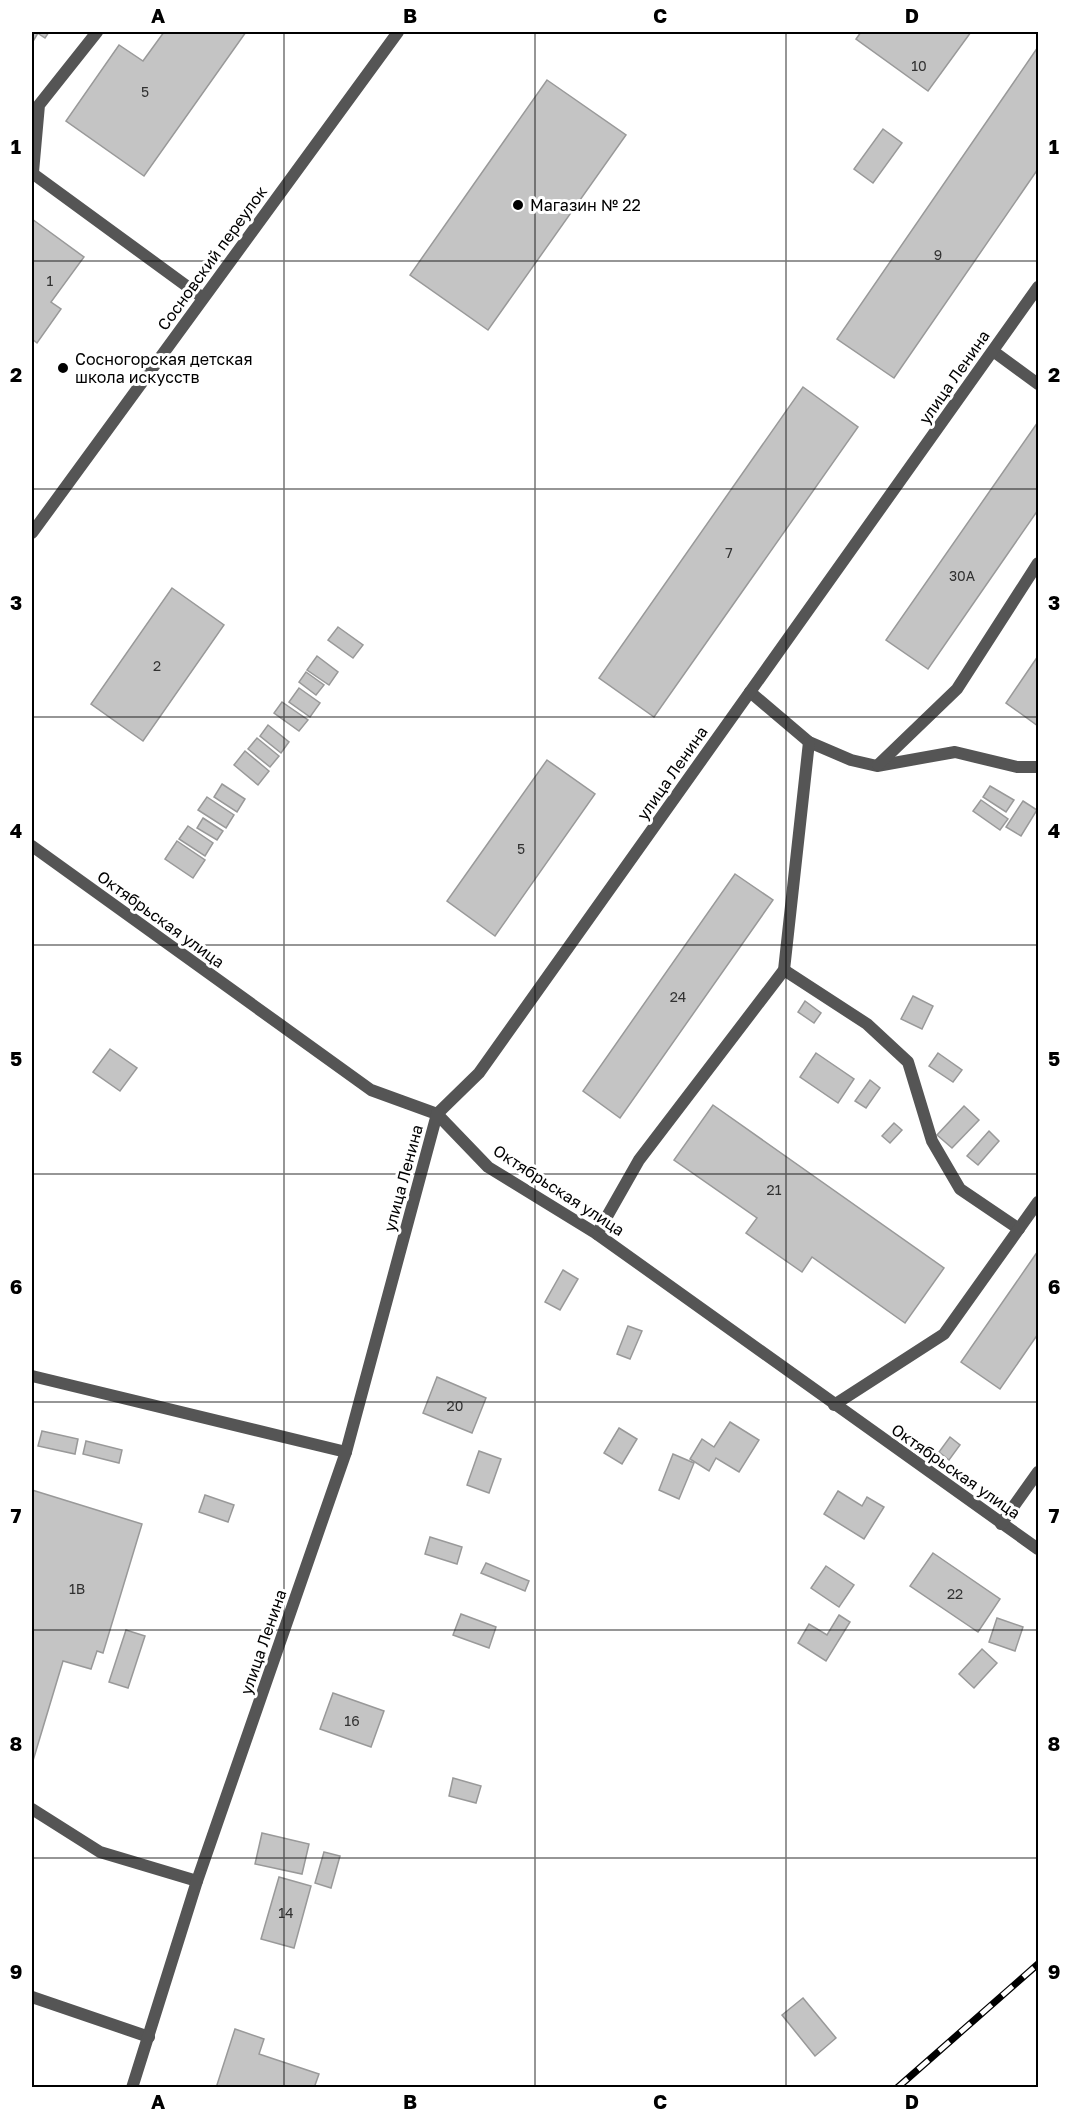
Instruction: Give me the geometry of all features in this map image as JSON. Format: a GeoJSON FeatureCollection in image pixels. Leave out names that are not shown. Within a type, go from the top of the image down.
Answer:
{"type":"FeatureCollection","features":[{"type":"Feature","properties":{"kind":"street"},"geometry":{"type":"LineString","coordinates":[[97,32],[39,105],[32,172],[203,298]]}},
{"type":"Feature","properties":{"kind":"street","name":"Сосновский переулок"},"geometry":{"type":"LineString","coordinates":[[32,533],[396,32]]}},
{"type":"Feature","properties":{"kind":"street","name":"улица Ленина"},"geometry":{"type":"LineString","coordinates":[[132,2088],[197,1881],[346,1452],[437,1114],[479,1073],[1038,287]]}},
{"type":"Feature","properties":{"kind":"street"},"geometry":{"type":"LineString","coordinates":[[993,351],[1038,384]]}},
{"type":"Feature","properties":{"kind":"street"},"geometry":{"type":"LineString","coordinates":[[877,766],[957,689],[1038,563]]}},
{"type":"Feature","properties":{"kind":"street"},"geometry":{"type":"LineString","coordinates":[[750,692],[809,742],[851,760],[877,766],[955,752],[1017,767],[1038,767]]}},
{"type":"Feature","properties":{"kind":"street"},"geometry":{"type":"LineString","coordinates":[[597,1234],[639,1160],[784,969],[809,742]]}},
{"type":"Feature","properties":{"kind":"street","name":"Октябрьская улица"},"geometry":{"type":"LineString","coordinates":[[32,846],[371,1090],[437,1114],[488,1167],[597,1234],[1038,1549]]}},
{"type":"Feature","properties":{"kind":"street"},"geometry":{"type":"LineString","coordinates":[[784,969],[867,1024],[908,1062],[932,1141],[960,1189],[1019,1229]]}},
{"type":"Feature","properties":{"kind":"street"},"geometry":{"type":"LineString","coordinates":[[834,1405],[944,1334],[1038,1202]]}},
{"type":"Feature","properties":{"kind":"street"},"geometry":{"type":"LineString","coordinates":[[32,1376],[346,1452]]}},
{"type":"Feature","properties":{"kind":"street"},"geometry":{"type":"LineString","coordinates":[[1001,1524],[1038,1472]]}},
{"type":"Feature","properties":{"kind":"street"},"geometry":{"type":"LineString","coordinates":[[32,1809],[100,1852],[197,1881]]}},
{"type":"Feature","properties":{"kind":"street"},"geometry":{"type":"LineString","coordinates":[[32,1997],[149,2037]]}},
{"type":"Feature","properties":{"kind":"building"},"geometry":{"type":"Polygon","coordinates":[[[32,32],[38,33],[32,43],[32,32]]]}},
{"type":"Feature","properties":{"kind":"building"},"geometry":{"type":"Polygon","coordinates":[[[36,32],[49,32],[45,38],[36,32]]]}},
{"type":"Feature","properties":{"kind":"building"},"geometry":{"type":"Polygon","coordinates":[[[164,32],[246,32],[144,176],[66,121],[119,45],[143,61],[164,32]]]}},
{"type":"Feature","properties":{"kind":"building"},"geometry":{"type":"Polygon","coordinates":[[[861,32],[971,32],[928,91],[856,39],[861,32]]]}},
{"type":"Feature","properties":{"kind":"building"},"geometry":{"type":"Polygon","coordinates":[[[1038,47],[1038,169],[894,378],[837,339],[1038,47]]]}},
{"type":"Feature","properties":{"kind":"building","name":"Магазин № 22"},"geometry":{"type":"Polygon","coordinates":[[[547,80],[626,135],[488,330],[410,275],[547,80]]]}},
{"type":"Feature","properties":{"kind":"building"},"geometry":{"type":"Polygon","coordinates":[[[883,129],[902,143],[873,183],[854,169],[883,129]]]}},
{"type":"Feature","properties":{"kind":"building"},"geometry":{"type":"Polygon","coordinates":[[[32,219],[84,257],[51,302],[61,309],[37,343],[32,339],[32,219]]]}},
{"type":"Feature","properties":{"kind":"building"},"geometry":{"type":"Polygon","coordinates":[[[803,387],[858,427],[654,717],[599,678],[803,387]]]}},
{"type":"Feature","properties":{"kind":"building"},"geometry":{"type":"Polygon","coordinates":[[[1038,422],[1038,510],[928,669],[886,640],[1038,422]]]}},
{"type":"Feature","properties":{"kind":"building"},"geometry":{"type":"Polygon","coordinates":[[[172,588],[224,625],[143,741],[91,704],[172,588]]]}},
{"type":"Feature","properties":{"kind":"building"},"geometry":{"type":"Polygon","coordinates":[[[338,627],[363,645],[353,658],[328,640],[338,627]]]}},
{"type":"Feature","properties":{"kind":"building"},"geometry":{"type":"Polygon","coordinates":[[[317,656],[338,672],[329,685],[307,670],[317,656]]]}},
{"type":"Feature","properties":{"kind":"building"},"geometry":{"type":"Polygon","coordinates":[[[1038,656],[1038,726],[1006,703],[1038,656]]]}},
{"type":"Feature","properties":{"kind":"building"},"geometry":{"type":"Polygon","coordinates":[[[306,672],[324,685],[316,695],[299,682],[306,672]]]}},
{"type":"Feature","properties":{"kind":"building"},"geometry":{"type":"Polygon","coordinates":[[[299,688],[320,703],[310,717],[289,702],[299,688]]]}},
{"type":"Feature","properties":{"kind":"building"},"geometry":{"type":"Polygon","coordinates":[[[282,702],[308,720],[299,731],[274,713],[282,702]]]}},
{"type":"Feature","properties":{"kind":"building"},"geometry":{"type":"Polygon","coordinates":[[[268,725],[289,742],[281,753],[260,736],[268,725]]]}},
{"type":"Feature","properties":{"kind":"building"},"geometry":{"type":"Polygon","coordinates":[[[257,738],[279,756],[270,767],[248,749],[257,738]]]}},
{"type":"Feature","properties":{"kind":"building"},"geometry":{"type":"Polygon","coordinates":[[[245,751],[269,771],[258,785],[234,765],[245,751]]]}},
{"type":"Feature","properties":{"kind":"building"},"geometry":{"type":"Polygon","coordinates":[[[547,760],[595,794],[495,936],[447,901],[547,760]]]}},
{"type":"Feature","properties":{"kind":"building"},"geometry":{"type":"Polygon","coordinates":[[[222,784],[245,799],[237,812],[214,797],[222,784]]]}},
{"type":"Feature","properties":{"kind":"building"},"geometry":{"type":"Polygon","coordinates":[[[990,786],[1014,800],[1006,812],[983,797],[990,786]]]}},
{"type":"Feature","properties":{"kind":"building"},"geometry":{"type":"Polygon","coordinates":[[[207,797],[234,815],[226,828],[198,810],[207,797]]]}},
{"type":"Feature","properties":{"kind":"building"},"geometry":{"type":"Polygon","coordinates":[[[981,800],[1008,819],[1000,830],[973,811],[981,800]]]}},
{"type":"Feature","properties":{"kind":"building"},"geometry":{"type":"Polygon","coordinates":[[[1023,801],[1037,810],[1021,836],[1006,827],[1023,801]]]}},
{"type":"Feature","properties":{"kind":"building"},"geometry":{"type":"Polygon","coordinates":[[[203,818],[223,831],[217,840],[197,828],[203,818]]]}},
{"type":"Feature","properties":{"kind":"building"},"geometry":{"type":"Polygon","coordinates":[[[188,826],[213,843],[205,856],[179,839],[188,826]]]}},
{"type":"Feature","properties":{"kind":"building"},"geometry":{"type":"Polygon","coordinates":[[[177,841],[205,860],[193,878],[165,859],[177,841]]]}},
{"type":"Feature","properties":{"kind":"building"},"geometry":{"type":"Polygon","coordinates":[[[735,874],[773,900],[620,1118],[583,1091],[735,874]]]}},
{"type":"Feature","properties":{"kind":"building"},"geometry":{"type":"Polygon","coordinates":[[[913,996],[933,1006],[922,1029],[901,1019],[913,996]]]}},
{"type":"Feature","properties":{"kind":"building"},"geometry":{"type":"Polygon","coordinates":[[[805,1001],[821,1013],[814,1023],[798,1012],[805,1001]]]}},
{"type":"Feature","properties":{"kind":"building"},"geometry":{"type":"Polygon","coordinates":[[[110,1049],[137,1068],[120,1091],[93,1072],[110,1049]]]}},
{"type":"Feature","properties":{"kind":"building"},"geometry":{"type":"Polygon","coordinates":[[[816,1053],[854,1079],[838,1103],[800,1077],[816,1053]]]}},
{"type":"Feature","properties":{"kind":"building"},"geometry":{"type":"Polygon","coordinates":[[[938,1053],[962,1070],[953,1082],[929,1066],[938,1053]]]}},
{"type":"Feature","properties":{"kind":"building"},"geometry":{"type":"Polygon","coordinates":[[[870,1080],[880,1088],[866,1108],[855,1101],[870,1080]]]}},
{"type":"Feature","properties":{"kind":"building"},"geometry":{"type":"Polygon","coordinates":[[[713,1105],[944,1268],[905,1323],[812,1257],[802,1272],[746,1233],[757,1218],[674,1160],[713,1105]]]}},
{"type":"Feature","properties":{"kind":"building"},"geometry":{"type":"Polygon","coordinates":[[[964,1106],[979,1120],[952,1148],[937,1135],[964,1106]]]}},
{"type":"Feature","properties":{"kind":"building"},"geometry":{"type":"Polygon","coordinates":[[[894,1123],[902,1130],[890,1143],[882,1136],[894,1123]]]}},
{"type":"Feature","properties":{"kind":"building"},"geometry":{"type":"Polygon","coordinates":[[[989,1131],[999,1141],[978,1165],[967,1156],[989,1131]]]}},
{"type":"Feature","properties":{"kind":"building"},"geometry":{"type":"Polygon","coordinates":[[[1038,1251],[1038,1334],[1000,1389],[961,1362],[1038,1251]]]}},
{"type":"Feature","properties":{"kind":"building"},"geometry":{"type":"Polygon","coordinates":[[[563,1270],[578,1279],[560,1310],[545,1302],[563,1270]]]}},
{"type":"Feature","properties":{"kind":"building"},"geometry":{"type":"Polygon","coordinates":[[[628,1326],[642,1331],[630,1359],[617,1354],[628,1326]]]}},
{"type":"Feature","properties":{"kind":"building"},"geometry":{"type":"Polygon","coordinates":[[[437,1377],[486,1398],[472,1433],[423,1413],[437,1377]]]}},
{"type":"Feature","properties":{"kind":"building"},"geometry":{"type":"Polygon","coordinates":[[[730,1422],[759,1440],[739,1472],[716,1458],[709,1471],[690,1459],[702,1439],[714,1447],[730,1422]]]}},
{"type":"Feature","properties":{"kind":"building"},"geometry":{"type":"Polygon","coordinates":[[[619,1428],[637,1439],[622,1464],[604,1453],[619,1428]]]}},
{"type":"Feature","properties":{"kind":"building"},"geometry":{"type":"Polygon","coordinates":[[[42,1431],[78,1439],[75,1454],[38,1446],[42,1431]]]}},
{"type":"Feature","properties":{"kind":"building"},"geometry":{"type":"Polygon","coordinates":[[[950,1437],[960,1445],[949,1460],[939,1452],[950,1437]]]}},
{"type":"Feature","properties":{"kind":"building"},"geometry":{"type":"Polygon","coordinates":[[[86,1441],[122,1450],[119,1463],[83,1454],[86,1441]]]}},
{"type":"Feature","properties":{"kind":"building"},"geometry":{"type":"Polygon","coordinates":[[[479,1451],[501,1459],[489,1493],[467,1485],[479,1451]]]}},
{"type":"Feature","properties":{"kind":"building"},"geometry":{"type":"Polygon","coordinates":[[[673,1454],[694,1463],[679,1499],[659,1490],[673,1454]]]}},
{"type":"Feature","properties":{"kind":"building"},"geometry":{"type":"Polygon","coordinates":[[[32,1490],[142,1524],[103,1653],[97,1651],[91,1669],[63,1661],[32,1764],[32,1490]]]}},
{"type":"Feature","properties":{"kind":"building"},"geometry":{"type":"Polygon","coordinates":[[[838,1491],[862,1506],[867,1497],[884,1507],[864,1539],[824,1514],[838,1491]]]}},
{"type":"Feature","properties":{"kind":"building"},"geometry":{"type":"Polygon","coordinates":[[[205,1495],[234,1505],[228,1522],[199,1512],[205,1495]]]}},
{"type":"Feature","properties":{"kind":"building"},"geometry":{"type":"Polygon","coordinates":[[[430,1537],[462,1547],[457,1564],[425,1554],[430,1537]]]}},
{"type":"Feature","properties":{"kind":"building"},"geometry":{"type":"Polygon","coordinates":[[[933,1553],[1000,1599],[978,1632],[910,1586],[933,1553]]]}},
{"type":"Feature","properties":{"kind":"building"},"geometry":{"type":"Polygon","coordinates":[[[486,1563],[529,1581],[525,1591],[481,1573],[486,1563]]]}},
{"type":"Feature","properties":{"kind":"building"},"geometry":{"type":"Polygon","coordinates":[[[826,1566],[854,1585],[839,1607],[811,1588],[826,1566]]]}},
{"type":"Feature","properties":{"kind":"building"},"geometry":{"type":"Polygon","coordinates":[[[461,1614],[496,1627],[489,1648],[453,1635],[461,1614]]]}},
{"type":"Feature","properties":{"kind":"building"},"geometry":{"type":"Polygon","coordinates":[[[839,1615],[850,1622],[826,1661],[798,1643],[809,1624],[827,1635],[839,1615]]]}},
{"type":"Feature","properties":{"kind":"building"},"geometry":{"type":"Polygon","coordinates":[[[997,1618],[1023,1627],[1015,1651],[989,1642],[997,1618]]]}},
{"type":"Feature","properties":{"kind":"building"},"geometry":{"type":"Polygon","coordinates":[[[126,1630],[145,1636],[128,1688],[109,1682],[126,1630]]]}},
{"type":"Feature","properties":{"kind":"building"},"geometry":{"type":"Polygon","coordinates":[[[982,1649],[997,1663],[974,1688],[959,1674],[982,1649]]]}},
{"type":"Feature","properties":{"kind":"building"},"geometry":{"type":"Polygon","coordinates":[[[333,1693],[384,1711],[371,1747],[320,1729],[333,1693]]]}},
{"type":"Feature","properties":{"kind":"building"},"geometry":{"type":"Polygon","coordinates":[[[453,1778],[481,1786],[476,1803],[449,1796],[453,1778]]]}},
{"type":"Feature","properties":{"kind":"building"},"geometry":{"type":"Polygon","coordinates":[[[262,1833],[309,1844],[302,1874],[255,1864],[262,1833]]]}},
{"type":"Feature","properties":{"kind":"building"},"geometry":{"type":"Polygon","coordinates":[[[324,1852],[340,1856],[331,1888],[315,1883],[324,1852]]]}},
{"type":"Feature","properties":{"kind":"building"},"geometry":{"type":"Polygon","coordinates":[[[279,1877],[311,1886],[294,1948],[261,1939],[279,1877]]]}},
{"type":"Feature","properties":{"kind":"building"},"geometry":{"type":"Polygon","coordinates":[[[803,1998],[836,2038],[815,2056],[782,2015],[803,1998]]]}},
{"type":"Feature","properties":{"kind":"building"},"geometry":{"type":"Polygon","coordinates":[[[235,2029],[264,2039],[259,2054],[319,2074],[314,2088],[216,2088],[235,2029]]]}},
{"type":"Feature","properties":{"kind":"railway"},"geometry":{"type":"LineString","coordinates":[[897,2088],[1038,1964]]}},
{"type":"Feature","properties":{"kind":"place","name":"Магазин № 22"},"geometry":{"type":"Point","coordinates":[518,205]}},
{"type":"Feature","properties":{"kind":"place","name":"Сосногорская детская школа искусств"},"geometry":{"type":"Point","coordinates":[63,368]}}]}
